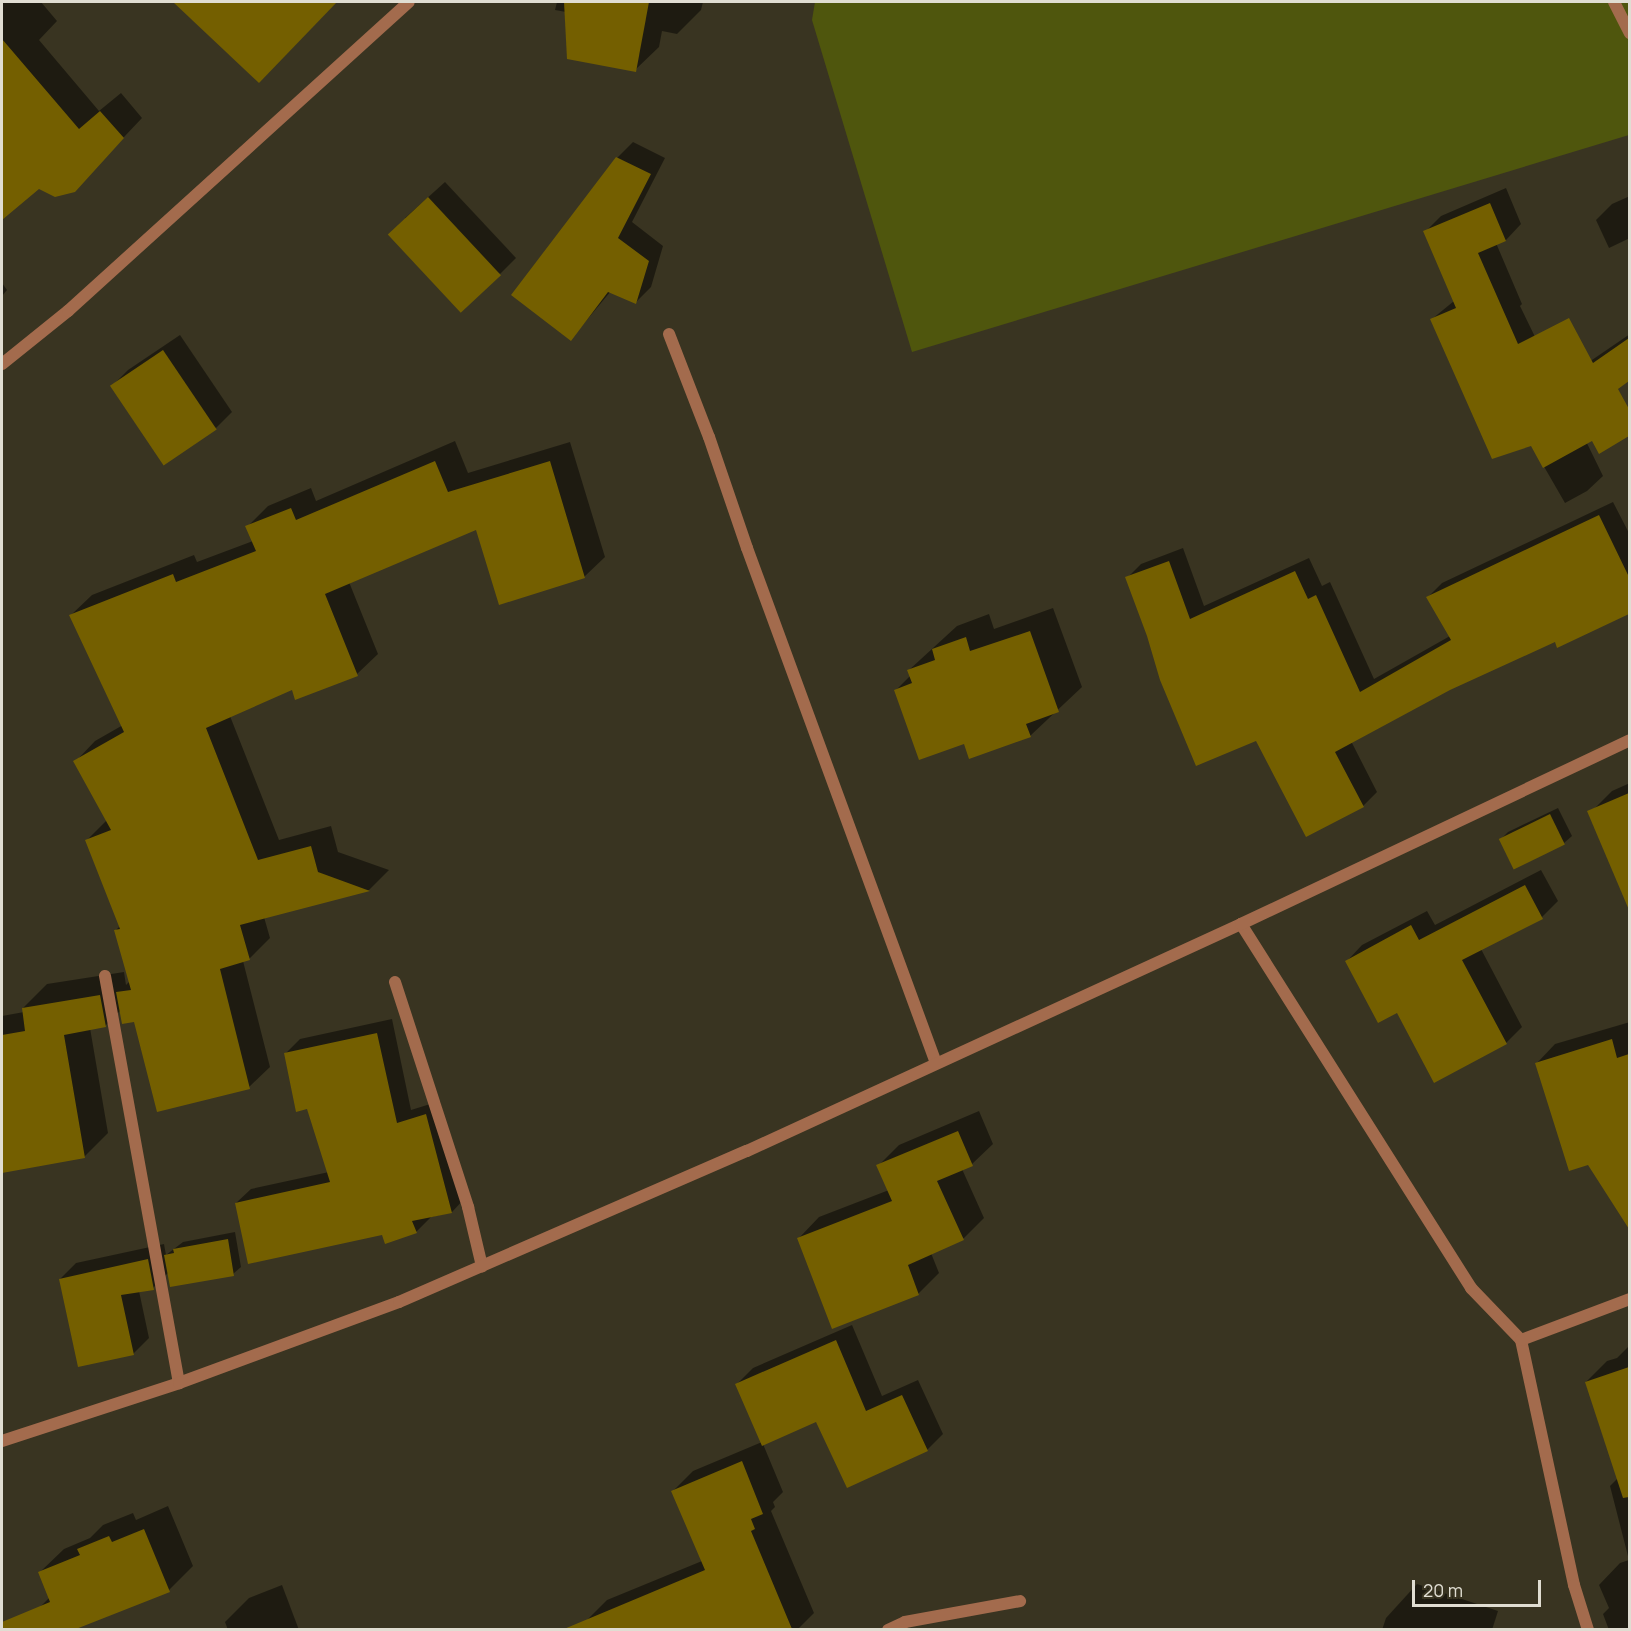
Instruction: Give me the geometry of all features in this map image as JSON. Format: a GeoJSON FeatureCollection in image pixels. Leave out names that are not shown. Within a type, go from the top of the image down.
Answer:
{"type":"FeatureCollection","features":[{"type":"Feature","properties":{"kind":"street"},"geometry":{"type":"LineString","coordinates":[[2,364],[68,311],[409,2]]}},
{"type":"Feature","properties":{"kind":"street"},"geometry":{"type":"LineString","coordinates":[[1614,2],[1629,33]]}},
{"type":"Feature","properties":{"kind":"street"},"geometry":{"type":"LineString","coordinates":[[669,334],[709,437],[936,1063]]}},
{"type":"Feature","properties":{"kind":"street"},"geometry":{"type":"LineString","coordinates":[[2,1441],[179,1383],[399,1302],[747,1151],[1241,924],[1629,740]]}},
{"type":"Feature","properties":{"kind":"street"},"geometry":{"type":"LineString","coordinates":[[1241,924],[1471,1288],[1521,1340],[1574,1585],[1588,1629]]}},
{"type":"Feature","properties":{"kind":"street"},"geometry":{"type":"LineString","coordinates":[[105,976],[179,1383]]}},
{"type":"Feature","properties":{"kind":"street"},"geometry":{"type":"LineString","coordinates":[[395,982],[468,1207],[482,1266]]}},
{"type":"Feature","properties":{"kind":"street"},"geometry":{"type":"LineString","coordinates":[[1521,1340],[1629,1299]]}},
{"type":"Feature","properties":{"kind":"street"},"geometry":{"type":"LineString","coordinates":[[888,1629],[905,1622],[1020,1601]]}},
{"type":"Feature","properties":{"kind":"green space"},"geometry":{"type":"Polygon","coordinates":[[[815,2],[1629,2],[1629,135],[912,352],[812,20],[815,2]]]}},
{"type":"Feature","properties":{"kind":"building"},"geometry":{"type":"Polygon","coordinates":[[[173,2],[337,2],[259,83],[173,2]]]}},
{"type":"Feature","properties":{"kind":"building"},"geometry":{"type":"Polygon","coordinates":[[[564,2],[649,2],[636,72],[567,59],[564,2]]]}},
{"type":"Feature","properties":{"kind":"building"},"geometry":{"type":"Polygon","coordinates":[[[2,39],[79,129],[100,111],[124,138],[75,192],[55,197],[39,189],[2,220],[2,39]]]}},
{"type":"Feature","properties":{"kind":"building"},"geometry":{"type":"Polygon","coordinates":[[[616,157],[651,174],[618,238],[649,261],[636,304],[608,292],[571,341],[511,295],[616,157]]]}},
{"type":"Feature","properties":{"kind":"building"},"geometry":{"type":"Polygon","coordinates":[[[428,197],[501,275],[461,313],[388,235],[428,197]]]}},
{"type":"Feature","properties":{"kind":"building"},"geometry":{"type":"Polygon","coordinates":[[[1490,203],[1506,241],[1478,253],[1518,344],[1569,318],[1593,363],[1629,338],[1629,381],[1618,389],[1629,409],[1629,436],[1599,454],[1592,441],[1543,468],[1531,446],[1492,459],[1430,319],[1456,308],[1423,231],[1490,203]]]}},
{"type":"Feature","properties":{"kind":"building"},"geometry":{"type":"Polygon","coordinates":[[[163,350],[217,430],[164,465],[110,386],[163,350]]]}},
{"type":"Feature","properties":{"kind":"building"},"geometry":{"type":"Polygon","coordinates":[[[435,461],[448,492],[550,461],[585,578],[499,605],[476,530],[325,594],[358,676],[295,700],[292,690],[206,728],[258,860],[311,846],[318,872],[370,891],[240,925],[250,960],[220,969],[250,1089],[157,1112],[134,1022],[122,1024],[116,992],[131,990],[114,930],[120,929],[85,840],[111,830],[73,761],[124,732],[69,615],[173,574],[176,582],[256,551],[245,526],[291,508],[296,520],[435,461]]]}},
{"type":"Feature","properties":{"kind":"building"},"geometry":{"type":"Polygon","coordinates":[[[1599,515],[1629,577],[1629,614],[1557,648],[1555,642],[1450,690],[1335,752],[1364,807],[1306,837],[1256,741],[1196,766],[1160,680],[1147,636],[1125,577],[1169,561],[1190,619],[1295,571],[1308,599],[1316,595],[1360,692],[1451,640],[1426,597],[1599,515]]]}},
{"type":"Feature","properties":{"kind":"building"},"geometry":{"type":"Polygon","coordinates":[[[1030,631],[1059,712],[1026,724],[1031,737],[969,759],[964,744],[919,760],[894,690],[912,683],[907,670],[935,660],[932,649],[966,637],[970,651],[1030,631]]]}},
{"type":"Feature","properties":{"kind":"building"},"geometry":{"type":"Polygon","coordinates":[[[1629,793],[1629,910],[1587,811],[1629,793]]]}},
{"type":"Feature","properties":{"kind":"building"},"geometry":{"type":"Polygon","coordinates":[[[1550,814],[1565,845],[1514,870],[1499,839],[1550,814]]]}},
{"type":"Feature","properties":{"kind":"building"},"geometry":{"type":"Polygon","coordinates":[[[1525,885],[1543,919],[1462,960],[1507,1044],[1434,1083],[1397,1013],[1378,1023],[1345,961],[1411,925],[1419,940],[1525,885]]]}},
{"type":"Feature","properties":{"kind":"building"},"geometry":{"type":"Polygon","coordinates":[[[100,995],[106,1027],[64,1035],[85,1158],[2,1173],[2,1035],[25,1031],[22,1008],[100,995]]]}},
{"type":"Feature","properties":{"kind":"building"},"geometry":{"type":"Polygon","coordinates":[[[377,1033],[397,1123],[426,1114],[452,1213],[412,1221],[417,1233],[385,1244],[382,1235],[248,1264],[235,1203],[330,1182],[307,1109],[296,1112],[284,1053],[377,1033]]]}},
{"type":"Feature","properties":{"kind":"building"},"geometry":{"type":"Polygon","coordinates":[[[1612,1039],[1617,1058],[1629,1054],[1629,1229],[1588,1165],[1569,1171],[1535,1063],[1612,1039]]]}},
{"type":"Feature","properties":{"kind":"building"},"geometry":{"type":"Polygon","coordinates":[[[958,1131],[973,1166],[937,1181],[964,1240],[908,1265],[919,1295],[832,1329],[797,1238],[892,1201],[876,1165],[958,1131]]]}},
{"type":"Feature","properties":{"kind":"building"},"geometry":{"type":"Polygon","coordinates":[[[228,1239],[234,1276],[170,1287],[164,1255],[174,1253],[173,1249],[228,1239]]]}},
{"type":"Feature","properties":{"kind":"building"},"geometry":{"type":"Polygon","coordinates":[[[148,1259],[154,1290],[121,1295],[134,1355],[78,1367],[59,1279],[148,1259]]]}},
{"type":"Feature","properties":{"kind":"building"},"geometry":{"type":"Polygon","coordinates":[[[836,1340],[866,1411],[902,1395],[928,1451],[847,1488],[816,1422],[762,1446],[735,1384],[836,1340]]]}},
{"type":"Feature","properties":{"kind":"building"},"geometry":{"type":"Polygon","coordinates":[[[1629,1367],[1629,1497],[1623,1498],[1585,1382],[1629,1367]]]}},
{"type":"Feature","properties":{"kind":"building"},"geometry":{"type":"Polygon","coordinates":[[[742,1461],[763,1514],[751,1519],[755,1529],[751,1531],[792,1629],[564,1629],[705,1570],[671,1491],[742,1461]]]}},
{"type":"Feature","properties":{"kind":"building"},"geometry":{"type":"Polygon","coordinates":[[[144,1529],[170,1592],[76,1629],[2,1629],[2,1622],[50,1602],[38,1572],[80,1555],[77,1549],[109,1536],[112,1542],[144,1529]]]}}]}
